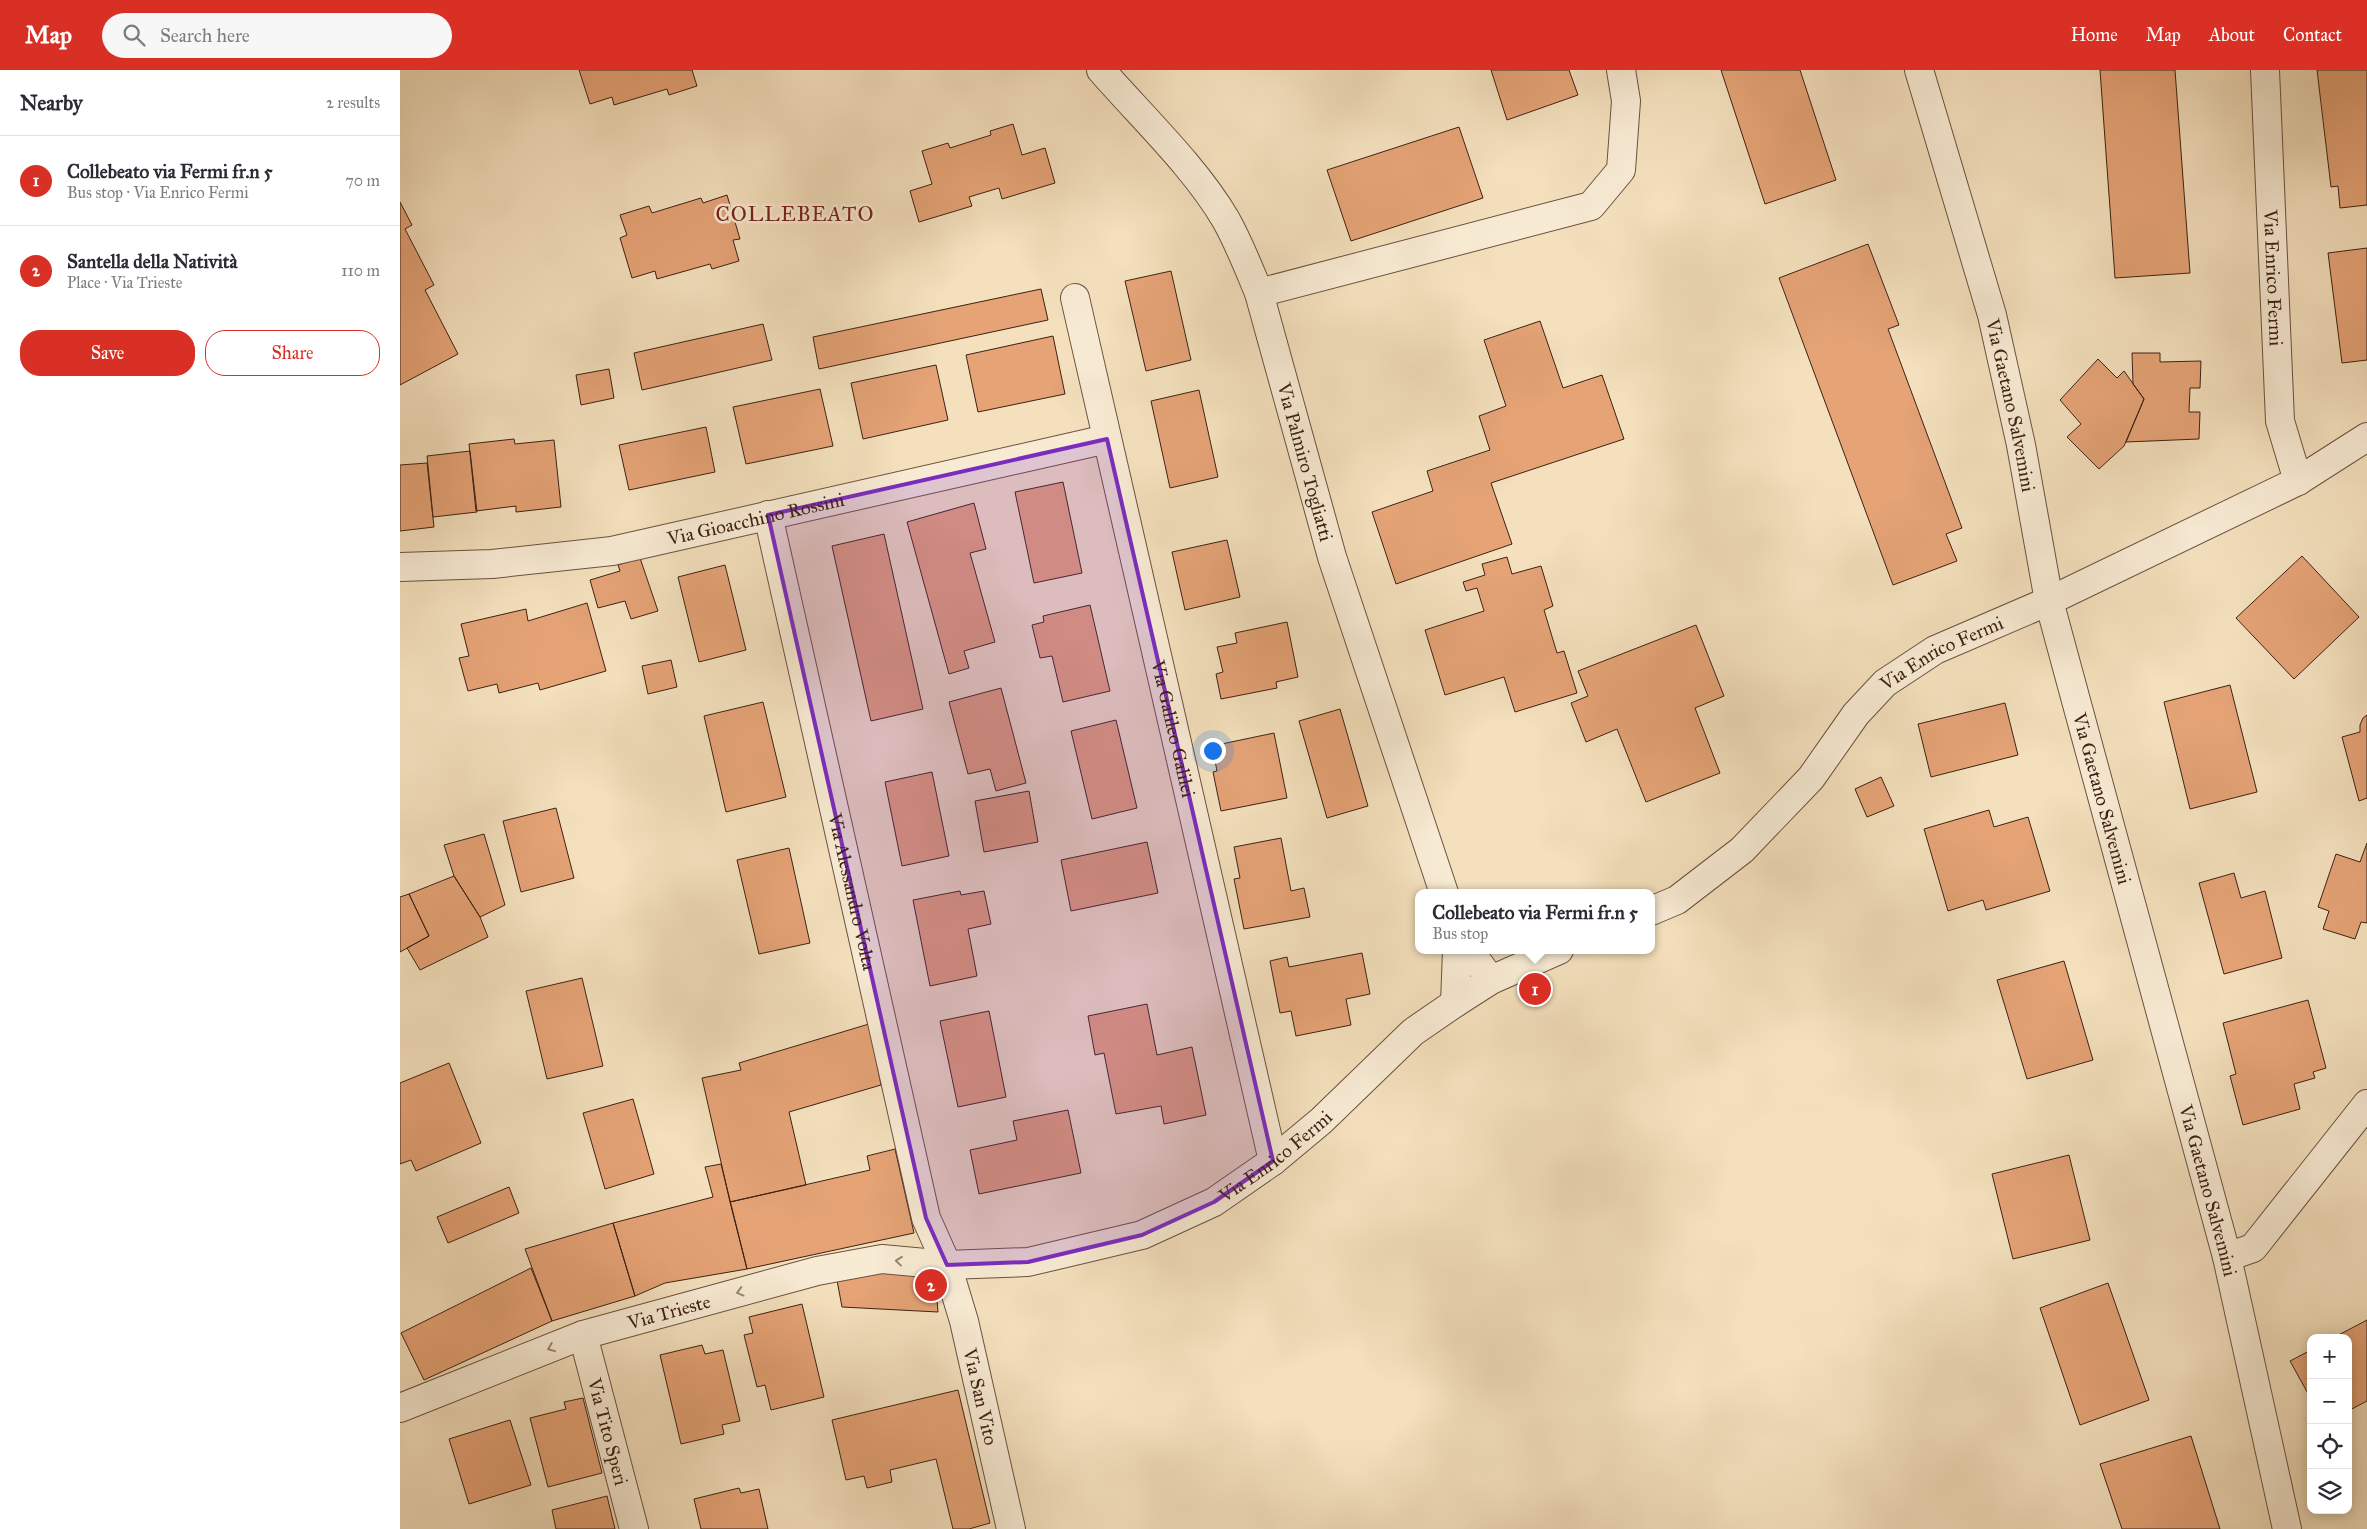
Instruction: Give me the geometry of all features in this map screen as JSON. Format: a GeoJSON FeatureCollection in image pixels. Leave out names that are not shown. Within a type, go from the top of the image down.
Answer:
{"type":"FeatureCollection","features":[{"type":"Feature","properties":{"kind":"street","name":"Via Palmiro Togliatti"},"geometry":{"type":"LineString","coordinates":[[1100,70],[1202,184],[1226,220],[1259,293],[1332,556],[1443,889]]}},
{"type":"Feature","properties":{"kind":"street"},"geometry":{"type":"LineString","coordinates":[[1259,293],[1591,206],[1621,170],[1626,101],[1621,70]]}},
{"type":"Feature","properties":{"kind":"street","name":"Via Gaetano Salvemini"},"geometry":{"type":"LineString","coordinates":[[1919,70],[1992,315],[2021,445],[2049,601],[2227,1257],[2287,1529]]}},
{"type":"Feature","properties":{"kind":"street","name":"Via Enrico Fermi"},"geometry":{"type":"LineString","coordinates":[[2265,70],[2280,422],[2298,481]]}},
{"type":"Feature","properties":{"kind":"street","name":"Via Galileo Galilei"},"geometry":{"type":"LineString","coordinates":[[1075,298],[1273,1161]]}},
{"type":"Feature","properties":{"kind":"street","name":"Via Enrico Fermi"},"geometry":{"type":"LineString","coordinates":[[1655,908],[1677,900],[1742,850],[1811,778],[1856,714],[1885,683],[1935,650],[2049,601],[2298,481],[2367,437]]}},
{"type":"Feature","properties":{"kind":"street","name":"Via Gioacchino Rossini"},"geometry":{"type":"LineString","coordinates":[[400,567],[492,564],[612,551],[1107,439]]}},
{"type":"Feature","properties":{"kind":"street","name":"Via Alessandro Volta"},"geometry":{"type":"LineString","coordinates":[[768,515],[926,1218],[947,1265]]}},
{"type":"Feature","properties":{"kind":"street"},"geometry":{"type":"LineString","coordinates":[[1455,1003],[1457,954]]}},
{"type":"Feature","properties":{"kind":"street"},"geometry":{"type":"LineString","coordinates":[[1472,954],[1491,980]]}},
{"type":"Feature","properties":{"kind":"street","name":"Via Enrico Fermi"},"geometry":{"type":"LineString","coordinates":[[947,1265],[1028,1262],[1142,1235],[1214,1202],[1273,1161],[1321,1121],[1413,1032],[1491,980],[1550,954]]}},
{"type":"Feature","properties":{"kind":"street"},"geometry":{"type":"LineString","coordinates":[[2227,1257],[2253,1248],[2367,1104]]}},
{"type":"Feature","properties":{"kind":"street","name":"Via Trieste"},"geometry":{"type":"LineString","coordinates":[[403,1399],[583,1335],[817,1271],[882,1259],[947,1265]]}},
{"type":"Feature","properties":{"kind":"street","name":"Via San Vito"},"geometry":{"type":"LineString","coordinates":[[947,1265],[964,1321],[1011,1529]]}},
{"type":"Feature","properties":{"kind":"street","name":"Via Tito Speri"},"geometry":{"type":"LineString","coordinates":[[583,1335],[634,1529]]}},
{"type":"Feature","properties":{"kind":"highlighted area"},"geometry":{"type":"Polygon","coordinates":[[[1107,439],[1273,1161],[1214,1202],[1142,1235],[1028,1262],[947,1265],[926,1218],[768,515],[1107,439]]]}},
{"type":"Feature","properties":{"kind":"building"},"geometry":{"type":"Polygon","coordinates":[[[579,70],[692,70],[697,86],[669,95],[667,89],[614,105],[612,97],[590,104],[579,70]]]}},
{"type":"Feature","properties":{"kind":"building"},"geometry":{"type":"Polygon","coordinates":[[[1491,70],[1569,70],[1578,95],[1507,120],[1491,70]]]}},
{"type":"Feature","properties":{"kind":"building"},"geometry":{"type":"Polygon","coordinates":[[[1721,70],[1800,70],[1836,180],[1765,204],[1721,70]]]}},
{"type":"Feature","properties":{"kind":"building"},"geometry":{"type":"Polygon","coordinates":[[[2100,70],[2175,70],[2190,273],[2115,278],[2100,70]]]}},
{"type":"Feature","properties":{"kind":"building"},"geometry":{"type":"Polygon","coordinates":[[[2317,70],[2367,70],[2367,205],[2340,208],[2338,186],[2331,187],[2317,70]]]}},
{"type":"Feature","properties":{"kind":"building"},"geometry":{"type":"Polygon","coordinates":[[[1013,124],[1022,155],[1045,148],[1055,183],[1002,199],[999,188],[969,197],[972,206],[919,222],[910,191],[932,184],[922,151],[948,143],[950,148],[991,135],[990,131],[1013,124]]]}},
{"type":"Feature","properties":{"kind":"building"},"geometry":{"type":"Polygon","coordinates":[[[1459,127],[1483,198],[1351,241],[1327,170],[1459,127]]]}},
{"type":"Feature","properties":{"kind":"building"},"geometry":{"type":"Polygon","coordinates":[[[727,195],[740,239],[733,240],[739,261],[712,269],[710,264],[657,279],[655,271],[632,278],[620,238],[627,235],[620,215],[649,206],[652,213],[701,198],[703,203],[727,195]]]}},
{"type":"Feature","properties":{"kind":"building"},"geometry":{"type":"Polygon","coordinates":[[[400,202],[412,225],[405,229],[434,285],[425,290],[458,354],[400,385],[400,202]]]}},
{"type":"Feature","properties":{"kind":"building"},"geometry":{"type":"Polygon","coordinates":[[[1868,244],[1899,325],[1888,329],[1962,528],[1946,534],[1957,561],[1893,585],[1779,278],[1868,244]]]}},
{"type":"Feature","properties":{"kind":"building"},"geometry":{"type":"Polygon","coordinates":[[[2367,248],[2367,360],[2342,363],[2328,253],[2367,248]]]}},
{"type":"Feature","properties":{"kind":"building"},"geometry":{"type":"Polygon","coordinates":[[[1171,271],[1191,360],[1146,371],[1125,281],[1171,271]]]}},
{"type":"Feature","properties":{"kind":"building"},"geometry":{"type":"Polygon","coordinates":[[[1041,289],[1048,320],[819,369],[813,337],[1041,289]]]}},
{"type":"Feature","properties":{"kind":"building"},"geometry":{"type":"Polygon","coordinates":[[[1540,321],[1563,388],[1602,375],[1624,439],[1491,483],[1512,544],[1396,584],[1372,512],[1433,491],[1427,471],[1490,450],[1479,416],[1506,406],[1484,340],[1540,321]]]}},
{"type":"Feature","properties":{"kind":"building"},"geometry":{"type":"Polygon","coordinates":[[[763,324],[772,360],[642,390],[634,353],[763,324]]]}},
{"type":"Feature","properties":{"kind":"building"},"geometry":{"type":"Polygon","coordinates":[[[1053,336],[1065,394],[978,412],[966,355],[1053,336]]]}},
{"type":"Feature","properties":{"kind":"building"},"geometry":{"type":"Polygon","coordinates":[[[2132,353],[2160,353],[2160,362],[2201,361],[2200,388],[2190,388],[2189,412],[2200,412],[2199,439],[2126,442],[2144,399],[2133,384],[2132,353]]]}},
{"type":"Feature","properties":{"kind":"building"},"geometry":{"type":"Polygon","coordinates":[[[2098,359],[2117,378],[2124,371],[2144,399],[2124,446],[2099,469],[2067,437],[2081,424],[2060,400],[2098,359]]]}},
{"type":"Feature","properties":{"kind":"building"},"geometry":{"type":"Polygon","coordinates":[[[936,365],[948,420],[863,439],[851,383],[936,365]]]}},
{"type":"Feature","properties":{"kind":"building"},"geometry":{"type":"Polygon","coordinates":[[[609,369],[614,398],[581,405],[576,375],[609,369]]]}},
{"type":"Feature","properties":{"kind":"building"},"geometry":{"type":"Polygon","coordinates":[[[820,389],[833,446],[746,464],[733,407],[820,389]]]}},
{"type":"Feature","properties":{"kind":"building"},"geometry":{"type":"Polygon","coordinates":[[[1199,390],[1218,477],[1170,488],[1151,401],[1199,390]]]}},
{"type":"Feature","properties":{"kind":"building"},"geometry":{"type":"Polygon","coordinates":[[[706,427],[715,472],[629,490],[619,445],[706,427]]]}},
{"type":"Feature","properties":{"kind":"building"},"geometry":{"type":"Polygon","coordinates":[[[514,439],[515,444],[554,440],[561,507],[516,512],[516,506],[476,511],[469,444],[514,439]]]}},
{"type":"Feature","properties":{"kind":"building"},"geometry":{"type":"Polygon","coordinates":[[[470,451],[477,512],[433,517],[427,456],[470,451]]]}},
{"type":"Feature","properties":{"kind":"building"},"geometry":{"type":"Polygon","coordinates":[[[427,463],[434,527],[400,531],[400,465],[427,463]]]}},
{"type":"Feature","properties":{"kind":"building"},"geometry":{"type":"Polygon","coordinates":[[[1063,482],[1082,573],[1034,583],[1015,492],[1063,482]]]}},
{"type":"Feature","properties":{"kind":"building"},"geometry":{"type":"Polygon","coordinates":[[[974,503],[986,549],[970,553],[995,642],[964,651],[969,668],[949,674],[907,522],[974,503]]]}},
{"type":"Feature","properties":{"kind":"building"},"geometry":{"type":"Polygon","coordinates":[[[884,534],[923,709],[871,721],[832,546],[884,534]]]}},
{"type":"Feature","properties":{"kind":"building"},"geometry":{"type":"Polygon","coordinates":[[[1227,540],[1240,597],[1185,610],[1172,552],[1227,540]]]}},
{"type":"Feature","properties":{"kind":"building"},"geometry":{"type":"Polygon","coordinates":[[[2302,556],[2359,617],[2294,679],[2236,618],[2302,556]]]}},
{"type":"Feature","properties":{"kind":"building"},"geometry":{"type":"Polygon","coordinates":[[[1507,557],[1512,574],[1541,566],[1553,606],[1544,610],[1557,653],[1564,651],[1577,693],[1515,712],[1504,677],[1445,695],[1425,630],[1484,611],[1477,588],[1466,591],[1463,582],[1485,575],[1482,564],[1507,557]]]}},
{"type":"Feature","properties":{"kind":"building"},"geometry":{"type":"Polygon","coordinates":[[[640,558],[658,611],[631,619],[625,601],[598,608],[590,580],[620,571],[618,565],[640,558]]]}},
{"type":"Feature","properties":{"kind":"building"},"geometry":{"type":"Polygon","coordinates":[[[725,565],[746,650],[699,662],[678,577],[725,565]]]}},
{"type":"Feature","properties":{"kind":"building"},"geometry":{"type":"Polygon","coordinates":[[[587,603],[606,671],[540,690],[538,683],[499,693],[497,684],[468,691],[459,658],[469,656],[461,624],[526,609],[528,621],[587,603]]]}},
{"type":"Feature","properties":{"kind":"building"},"geometry":{"type":"Polygon","coordinates":[[[1090,605],[1110,691],[1063,702],[1052,656],[1040,658],[1032,625],[1044,622],[1043,616],[1090,605]]]}},
{"type":"Feature","properties":{"kind":"building"},"geometry":{"type":"Polygon","coordinates":[[[1287,622],[1298,677],[1276,682],[1277,688],[1221,699],[1216,674],[1223,672],[1217,647],[1237,643],[1235,633],[1287,622]]]}},
{"type":"Feature","properties":{"kind":"building"},"geometry":{"type":"Polygon","coordinates":[[[1696,625],[1724,696],[1695,708],[1720,773],[1646,802],[1617,729],[1586,742],[1571,703],[1588,696],[1578,671],[1696,625]]]}},
{"type":"Feature","properties":{"kind":"building"},"geometry":{"type":"Polygon","coordinates":[[[671,660],[677,687],[648,694],[642,666],[671,660]]]}},
{"type":"Feature","properties":{"kind":"building"},"geometry":{"type":"Polygon","coordinates":[[[2230,685],[2257,792],[2190,809],[2164,702],[2230,685]]]}},
{"type":"Feature","properties":{"kind":"building"},"geometry":{"type":"Polygon","coordinates":[[[1001,688],[1026,783],[996,791],[990,769],[968,774],[949,702],[1001,688]]]}},
{"type":"Feature","properties":{"kind":"building"},"geometry":{"type":"Polygon","coordinates":[[[763,702],[786,797],[726,812],[704,716],[763,702]]]}},
{"type":"Feature","properties":{"kind":"building"},"geometry":{"type":"Polygon","coordinates":[[[2005,703],[2018,755],[1931,777],[1918,724],[2005,703]]]}},
{"type":"Feature","properties":{"kind":"building"},"geometry":{"type":"Polygon","coordinates":[[[1340,709],[1368,806],[1327,818],[1299,721],[1340,709]]]}},
{"type":"Feature","properties":{"kind":"building"},"geometry":{"type":"Polygon","coordinates":[[[2367,715],[2367,798],[2359,801],[2342,737],[2360,732],[2360,725],[2363,718],[2367,715]]]}},
{"type":"Feature","properties":{"kind":"building"},"geometry":{"type":"Polygon","coordinates":[[[1116,720],[1137,808],[1092,819],[1071,731],[1116,720]]]}},
{"type":"Feature","properties":{"kind":"building"},"geometry":{"type":"Polygon","coordinates":[[[1274,733],[1287,798],[1221,811],[1213,772],[1217,771],[1212,746],[1274,733]]]}},
{"type":"Feature","properties":{"kind":"building"},"geometry":{"type":"Polygon","coordinates":[[[932,772],[949,856],[902,866],[885,782],[932,772]]]}},
{"type":"Feature","properties":{"kind":"building"},"geometry":{"type":"Polygon","coordinates":[[[1881,777],[1894,806],[1867,817],[1855,789],[1881,777]]]}},
{"type":"Feature","properties":{"kind":"building"},"geometry":{"type":"Polygon","coordinates":[[[1029,791],[1038,842],[984,852],[975,801],[1029,791]]]}},
{"type":"Feature","properties":{"kind":"building"},"geometry":{"type":"Polygon","coordinates":[[[556,808],[574,878],[521,892],[503,821],[556,808]]]}},
{"type":"Feature","properties":{"kind":"building"},"geometry":{"type":"Polygon","coordinates":[[[1989,810],[1994,827],[2028,817],[2050,891],[1986,910],[1983,900],[1948,911],[1924,829],[1989,810]]]}},
{"type":"Feature","properties":{"kind":"building"},"geometry":{"type":"Polygon","coordinates":[[[484,834],[505,905],[480,917],[454,876],[444,845],[484,834]]]}},
{"type":"Feature","properties":{"kind":"building"},"geometry":{"type":"Polygon","coordinates":[[[1281,838],[1291,891],[1304,888],[1310,917],[1244,929],[1234,879],[1240,878],[1234,847],[1281,838]]]}},
{"type":"Feature","properties":{"kind":"building"},"geometry":{"type":"Polygon","coordinates":[[[1147,842],[1158,893],[1071,911],[1061,860],[1147,842]]]}},
{"type":"Feature","properties":{"kind":"building"},"geometry":{"type":"Polygon","coordinates":[[[2367,843],[2367,923],[2361,922],[2355,939],[2323,929],[2329,911],[2318,907],[2336,854],[2360,862],[2367,843]]]}},
{"type":"Feature","properties":{"kind":"building"},"geometry":{"type":"Polygon","coordinates":[[[789,848],[810,943],[759,954],[737,860],[789,848]]]}},
{"type":"Feature","properties":{"kind":"building"},"geometry":{"type":"Polygon","coordinates":[[[2234,873],[2241,898],[2265,891],[2282,958],[2224,974],[2199,883],[2234,873]]]}},
{"type":"Feature","properties":{"kind":"building"},"geometry":{"type":"Polygon","coordinates":[[[454,876],[480,917],[488,937],[420,970],[407,948],[429,936],[409,894],[454,876]]]}},
{"type":"Feature","properties":{"kind":"building"},"geometry":{"type":"Polygon","coordinates":[[[960,891],[961,895],[984,891],[991,924],[968,929],[977,976],[930,986],[913,900],[960,891]]]}},
{"type":"Feature","properties":{"kind":"building"},"geometry":{"type":"Polygon","coordinates":[[[409,894],[429,936],[400,952],[400,897],[409,894]]]}},
{"type":"Feature","properties":{"kind":"building"},"geometry":{"type":"Polygon","coordinates":[[[1362,953],[1370,994],[1346,999],[1351,1025],[1296,1036],[1291,1011],[1280,1013],[1270,961],[1287,957],[1289,967],[1362,953]]]}},
{"type":"Feature","properties":{"kind":"building"},"geometry":{"type":"Polygon","coordinates":[[[2064,961],[2093,1060],[2027,1079],[1997,980],[2064,961]]]}},
{"type":"Feature","properties":{"kind":"building"},"geometry":{"type":"Polygon","coordinates":[[[582,978],[603,1066],[547,1079],[526,991],[582,978]]]}},
{"type":"Feature","properties":{"kind":"building"},"geometry":{"type":"Polygon","coordinates":[[[2308,1000],[2326,1068],[2313,1072],[2315,1078],[2294,1084],[2300,1109],[2243,1125],[2230,1076],[2236,1074],[2223,1023],[2308,1000]]]}},
{"type":"Feature","properties":{"kind":"building"},"geometry":{"type":"Polygon","coordinates":[[[1147,1004],[1157,1055],[1192,1047],[1206,1115],[1164,1124],[1161,1106],[1116,1114],[1104,1053],[1095,1055],[1088,1016],[1147,1004]]]}},
{"type":"Feature","properties":{"kind":"building"},"geometry":{"type":"Polygon","coordinates":[[[989,1011],[1006,1097],[958,1107],[940,1021],[989,1011]]]}},
{"type":"Feature","properties":{"kind":"building"},"geometry":{"type":"Polygon","coordinates":[[[869,1024],[881,1085],[789,1112],[806,1185],[730,1202],[702,1078],[741,1070],[739,1063],[869,1024]]]}},
{"type":"Feature","properties":{"kind":"building"},"geometry":{"type":"Polygon","coordinates":[[[449,1063],[481,1143],[416,1171],[411,1160],[400,1164],[400,1083],[449,1063]]]}},
{"type":"Feature","properties":{"kind":"building"},"geometry":{"type":"Polygon","coordinates":[[[633,1099],[654,1174],[605,1189],[583,1113],[633,1099]]]}},
{"type":"Feature","properties":{"kind":"building"},"geometry":{"type":"Polygon","coordinates":[[[1068,1110],[1081,1173],[979,1194],[970,1150],[1017,1140],[1013,1121],[1068,1110]]]}},
{"type":"Feature","properties":{"kind":"building"},"geometry":{"type":"Polygon","coordinates":[[[895,1149],[914,1233],[747,1269],[730,1202],[870,1170],[867,1156],[895,1149]]]}},
{"type":"Feature","properties":{"kind":"building"},"geometry":{"type":"Polygon","coordinates":[[[2069,1155],[2090,1240],[2013,1259],[1992,1174],[2069,1155]]]}},
{"type":"Feature","properties":{"kind":"building"},"geometry":{"type":"Polygon","coordinates":[[[721,1164],[747,1269],[665,1283],[635,1296],[613,1223],[713,1197],[705,1167],[721,1164]]]}},
{"type":"Feature","properties":{"kind":"building"},"geometry":{"type":"Polygon","coordinates":[[[509,1187],[519,1213],[448,1243],[437,1217],[509,1187]]]}},
{"type":"Feature","properties":{"kind":"building"},"geometry":{"type":"Polygon","coordinates":[[[613,1223],[635,1296],[552,1321],[525,1249],[613,1223]]]}},
{"type":"Feature","properties":{"kind":"building"},"geometry":{"type":"Polygon","coordinates":[[[531,1268],[552,1321],[424,1380],[401,1333],[531,1268]]]}},
{"type":"Feature","properties":{"kind":"building"},"geometry":{"type":"Polygon","coordinates":[[[863,1272],[916,1275],[931,1285],[937,1300],[938,1312],[842,1307],[836,1275],[863,1272]]]}},
{"type":"Feature","properties":{"kind":"building"},"geometry":{"type":"Polygon","coordinates":[[[2108,1283],[2149,1400],[2080,1425],[2040,1308],[2108,1283]]]}},
{"type":"Feature","properties":{"kind":"building"},"geometry":{"type":"Polygon","coordinates":[[[802,1304],[824,1397],[771,1410],[765,1385],[757,1387],[744,1335],[753,1333],[749,1317],[802,1304]]]}},
{"type":"Feature","properties":{"kind":"building"},"geometry":{"type":"Polygon","coordinates":[[[2367,1320],[2367,1401],[2352,1409],[2352,1334],[2341,1334],[2367,1320]]]}},
{"type":"Feature","properties":{"kind":"building"},"geometry":{"type":"Polygon","coordinates":[[[702,1345],[705,1354],[723,1350],[740,1421],[722,1425],[724,1434],[681,1444],[660,1355],[702,1345]]]}},
{"type":"Feature","properties":{"kind":"building"},"geometry":{"type":"Polygon","coordinates":[[[2307,1352],[2307,1392],[2290,1361],[2307,1352]]]}},
{"type":"Feature","properties":{"kind":"building"},"geometry":{"type":"Polygon","coordinates":[[[958,1390],[990,1523],[969,1529],[953,1529],[936,1459],[890,1470],[892,1482],[867,1488],[864,1476],[846,1480],[832,1420],[958,1390]]]}},
{"type":"Feature","properties":{"kind":"building"},"geometry":{"type":"Polygon","coordinates":[[[583,1398],[602,1473],[548,1487],[530,1418],[566,1409],[564,1402],[583,1398]]]}},
{"type":"Feature","properties":{"kind":"building"},"geometry":{"type":"Polygon","coordinates":[[[510,1420],[531,1485],[469,1504],[449,1439],[510,1420]]]}},
{"type":"Feature","properties":{"kind":"building"},"geometry":{"type":"Polygon","coordinates":[[[2191,1436],[2220,1529],[2122,1529],[2100,1464],[2191,1436]]]}},
{"type":"Feature","properties":{"kind":"building"},"geometry":{"type":"Polygon","coordinates":[[[739,1488],[741,1493],[759,1489],[768,1529],[701,1529],[694,1499],[739,1488]]]}},
{"type":"Feature","properties":{"kind":"building"},"geometry":{"type":"Polygon","coordinates":[[[607,1496],[615,1529],[556,1529],[552,1510],[607,1496]]]}},
{"type":"Feature","properties":{"kind":"place","name":"Collebeato via Fermi fr.n 5"},"geometry":{"type":"Point","coordinates":[1535,989]}},
{"type":"Feature","properties":{"kind":"place","name":"Santella della Natività"},"geometry":{"type":"Point","coordinates":[931,1285]}},
{"type":"Feature","properties":{"kind":"district","name":"COLLEBEATO"},"geometry":{"type":"Point","coordinates":[795,214]}}]}
